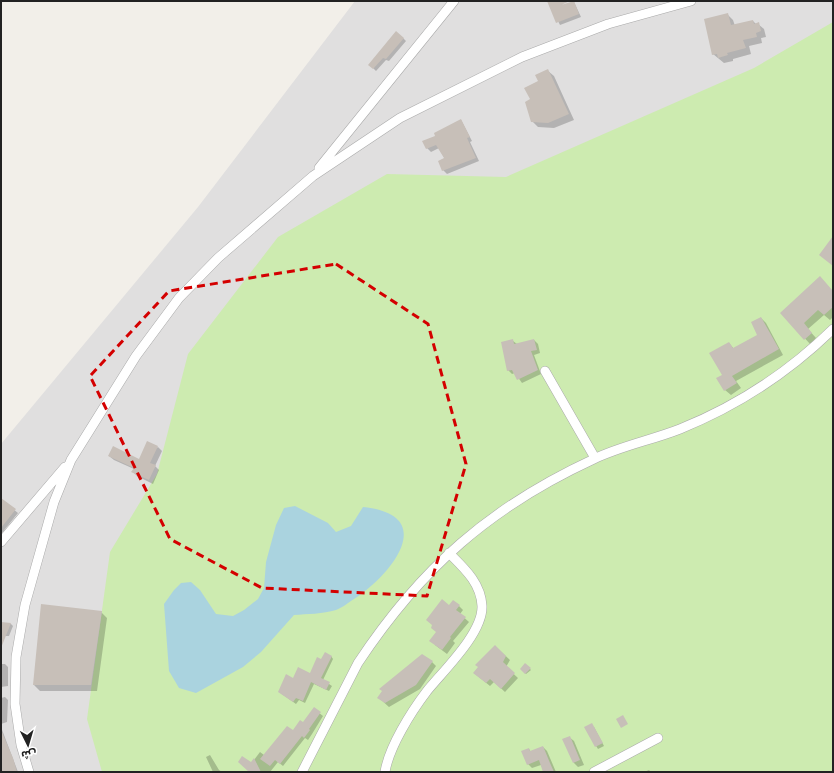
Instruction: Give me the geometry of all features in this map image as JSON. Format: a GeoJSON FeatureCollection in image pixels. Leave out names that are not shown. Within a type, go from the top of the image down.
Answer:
{"type":"FeatureCollection","features":[{"type":"Feature","properties":{"kind":"street"},"geometry":{"type":"LineString","coordinates":[[313,176],[454,1]]}},
{"type":"Feature","properties":{"kind":"street"},"geometry":{"type":"LineString","coordinates":[[1,542],[71,460],[136,356],[179,298],[218,258],[313,176],[400,118],[522,57],[608,24],[690,1]]}},
{"type":"Feature","properties":{"kind":"street"},"geometry":{"type":"LineString","coordinates":[[302,772],[365,653],[403,602],[449,553],[475,530],[514,502],[595,458],[683,428],[728,406],[785,370],[833,328]]}},
{"type":"Feature","properties":{"kind":"street"},"geometry":{"type":"LineString","coordinates":[[545,371],[595,458]]}},
{"type":"Feature","properties":{"kind":"street"},"geometry":{"type":"LineString","coordinates":[[28,772],[21,745],[16,704],[16,657],[32,575],[54,502],[71,460]]}},
{"type":"Feature","properties":{"kind":"street"},"geometry":{"type":"LineString","coordinates":[[385,772],[389,756],[412,713],[470,638],[479,622],[482,604],[476,583],[449,553]]}},
{"type":"Feature","properties":{"kind":"street"},"geometry":{"type":"LineString","coordinates":[[594,772],[658,738]]}},
{"type":"Feature","properties":{"kind":"highlighted area"},"geometry":{"type":"Polygon","coordinates":[[[336,264],[428,324],[466,464],[427,596],[262,588],[170,539],[90,376],[169,291],[336,264]]]}},
{"type":"Feature","properties":{"kind":"shaded area"},"geometry":{"type":"Polygon","coordinates":[[[355,1],[833,1],[833,772],[1,772],[1,444],[198,207],[355,1]]]}},
{"type":"Feature","properties":{"kind":"green space"},"geometry":{"type":"Polygon","coordinates":[[[833,22],[833,772],[102,772],[87,719],[110,552],[157,474],[188,354],[278,237],[387,174],[506,177],[754,68],[833,22]]]}},
{"type":"Feature","properties":{"kind":"water"},"geometry":{"type":"Polygon","coordinates":[[[295,506],[328,523],[336,532],[351,526],[363,507],[386,512],[399,521],[404,533],[401,547],[382,576],[343,606],[336,610],[326,612],[294,615],[261,652],[243,667],[196,693],[179,688],[169,671],[164,604],[181,583],[191,582],[200,590],[216,614],[233,616],[244,610],[258,599],[264,588],[266,562],[276,525],[284,508],[295,506]]]}},
{"type":"Feature","properties":{"kind":"building"},"geometry":{"type":"Polygon","coordinates":[[[547,1],[570,1],[561,5],[574,1],[579,14],[556,23],[547,1]]]}},
{"type":"Feature","properties":{"kind":"building"},"geometry":{"type":"Polygon","coordinates":[[[728,13],[731,25],[753,20],[754,24],[759,22],[761,31],[756,33],[757,37],[743,40],[746,48],[727,53],[728,55],[718,58],[717,54],[712,55],[704,19],[728,13]]]}},
{"type":"Feature","properties":{"kind":"building"},"geometry":{"type":"Polygon","coordinates":[[[396,31],[404,38],[386,59],[383,58],[373,69],[368,65],[396,31]]]}},
{"type":"Feature","properties":{"kind":"building"},"geometry":{"type":"Polygon","coordinates":[[[548,69],[569,114],[548,123],[531,122],[525,102],[530,99],[524,88],[538,81],[535,75],[548,69]]]}},
{"type":"Feature","properties":{"kind":"building"},"geometry":{"type":"Polygon","coordinates":[[[461,119],[470,137],[467,138],[476,158],[442,171],[438,161],[444,158],[436,145],[426,149],[422,141],[435,136],[434,133],[461,119]]]}},
{"type":"Feature","properties":{"kind":"building"},"geometry":{"type":"Polygon","coordinates":[[[833,236],[833,266],[819,255],[833,236]]]}},
{"type":"Feature","properties":{"kind":"building"},"geometry":{"type":"Polygon","coordinates":[[[820,276],[833,291],[833,307],[824,315],[818,310],[804,323],[812,333],[804,340],[780,313],[820,276]]]}},
{"type":"Feature","properties":{"kind":"building"},"geometry":{"type":"Polygon","coordinates":[[[761,317],[779,349],[732,376],[737,383],[724,391],[716,378],[722,375],[709,353],[729,342],[733,348],[757,335],[751,322],[761,317]]]}},
{"type":"Feature","properties":{"kind":"building"},"geometry":{"type":"Polygon","coordinates":[[[513,339],[514,344],[534,339],[537,350],[531,351],[538,370],[517,380],[512,370],[507,371],[501,342],[513,339]]]}},
{"type":"Feature","properties":{"kind":"building"},"geometry":{"type":"Polygon","coordinates":[[[147,441],[158,446],[150,463],[156,465],[149,480],[131,472],[134,468],[108,456],[113,446],[139,459],[147,441]]]}},
{"type":"Feature","properties":{"kind":"building"},"geometry":{"type":"Polygon","coordinates":[[[1,498],[16,509],[1,528],[1,498]]]}},
{"type":"Feature","properties":{"kind":"building"},"geometry":{"type":"Polygon","coordinates":[[[442,599],[449,605],[453,600],[460,605],[456,610],[466,617],[442,650],[429,641],[436,632],[431,628],[432,625],[426,620],[442,599]]]}},
{"type":"Feature","properties":{"kind":"building"},"geometry":{"type":"Polygon","coordinates":[[[41,604],[102,611],[91,685],[33,685],[41,604]]]}},
{"type":"Feature","properties":{"kind":"building"},"geometry":{"type":"Polygon","coordinates":[[[1,622],[11,623],[1,648],[1,622]]]}},
{"type":"Feature","properties":{"kind":"building"},"geometry":{"type":"Polygon","coordinates":[[[495,645],[506,656],[503,662],[515,673],[501,689],[490,679],[486,683],[473,673],[478,667],[475,665],[495,645]]]}},
{"type":"Feature","properties":{"kind":"building"},"geometry":{"type":"Polygon","coordinates":[[[325,652],[332,656],[321,678],[330,682],[326,690],[311,682],[303,701],[296,698],[293,702],[278,692],[286,674],[293,678],[298,667],[310,673],[317,657],[321,659],[325,652]]]}},
{"type":"Feature","properties":{"kind":"building"},"geometry":{"type":"Polygon","coordinates":[[[422,654],[433,661],[416,685],[385,703],[377,698],[382,691],[379,689],[422,654]]]}},
{"type":"Feature","properties":{"kind":"building"},"geometry":{"type":"Polygon","coordinates":[[[525,663],[531,668],[525,674],[520,669],[525,663]]]}},
{"type":"Feature","properties":{"kind":"building"},"geometry":{"type":"Polygon","coordinates":[[[314,707],[321,712],[304,738],[302,736],[280,764],[275,760],[270,766],[260,759],[287,726],[293,730],[300,720],[303,722],[314,707]]]}},
{"type":"Feature","properties":{"kind":"building"},"geometry":{"type":"Polygon","coordinates":[[[623,715],[628,724],[621,728],[616,719],[623,715]]]}},
{"type":"Feature","properties":{"kind":"building"},"geometry":{"type":"Polygon","coordinates":[[[592,723],[603,743],[595,747],[584,727],[592,723]]]}},
{"type":"Feature","properties":{"kind":"building"},"geometry":{"type":"Polygon","coordinates":[[[1,730],[13,758],[17,772],[1,772],[1,730]]]}},
{"type":"Feature","properties":{"kind":"building"},"geometry":{"type":"Polygon","coordinates":[[[570,736],[580,760],[573,763],[562,739],[570,736]]]}},
{"type":"Feature","properties":{"kind":"building"},"geometry":{"type":"Polygon","coordinates":[[[543,746],[554,772],[543,772],[539,760],[527,765],[521,751],[529,748],[530,751],[543,746]]]}},
{"type":"Feature","properties":{"kind":"building"},"geometry":{"type":"Polygon","coordinates":[[[242,756],[251,762],[254,758],[261,772],[249,772],[238,762],[242,756]]]}}]}
